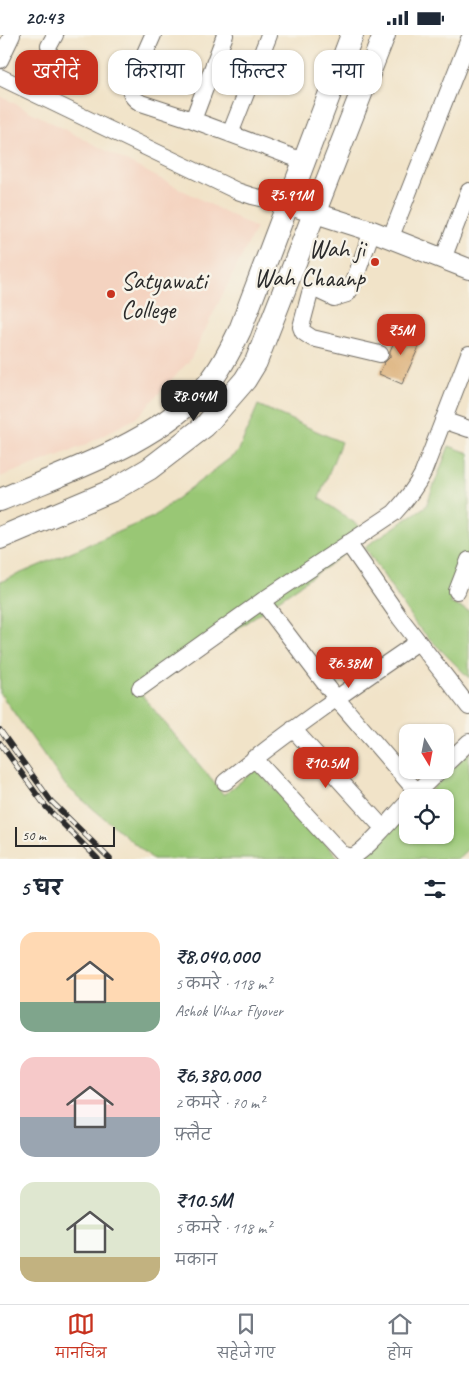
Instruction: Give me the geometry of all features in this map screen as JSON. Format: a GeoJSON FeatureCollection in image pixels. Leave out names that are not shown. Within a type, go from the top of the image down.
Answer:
{"type":"FeatureCollection","features":[{"type":"Feature","properties":{"kind":"main road"},"geometry":{"type":"LineString","coordinates":[[0,500],[130,445],[167,420],[203,389],[222,364],[237,337],[352,35]]}},
{"type":"Feature","properties":{"kind":"main road"},"geometry":{"type":"LineString","coordinates":[[0,537],[113,490],[149,469],[205,426],[252,371],[384,35]]}},
{"type":"Feature","properties":{"kind":"street"},"geometry":{"type":"LineString","coordinates":[[0,60],[12,35]]}},
{"type":"Feature","properties":{"kind":"street"},"geometry":{"type":"LineString","coordinates":[[153,35],[130,87],[131,94],[135,100],[303,161]]}},
{"type":"Feature","properties":{"kind":"street"},"geometry":{"type":"LineString","coordinates":[[193,120],[225,35]]}},
{"type":"Feature","properties":{"kind":"street"},"geometry":{"type":"LineString","coordinates":[[230,133],[269,35]]}},
{"type":"Feature","properties":{"kind":"street"},"geometry":{"type":"LineString","coordinates":[[390,239],[469,39]]}},
{"type":"Feature","properties":{"kind":"street"},"geometry":{"type":"LineString","coordinates":[[0,77],[236,191],[315,212],[372,231],[469,269]]}},
{"type":"Feature","properties":{"kind":"street"},"geometry":{"type":"LineString","coordinates":[[443,259],[469,191]]}},
{"type":"Feature","properties":{"kind":"street"},"geometry":{"type":"LineString","coordinates":[[372,231],[352,287],[347,294],[334,297],[317,290],[310,293],[301,327],[303,332],[312,338],[380,353]]}},
{"type":"Feature","properties":{"kind":"street"},"geometry":{"type":"LineString","coordinates":[[140,688],[262,601],[394,513],[415,489],[468,357]]}},
{"type":"Feature","properties":{"kind":"street"},"geometry":{"type":"LineString","coordinates":[[443,420],[469,429]]}},
{"type":"Feature","properties":{"kind":"street"},"geometry":{"type":"LineString","coordinates":[[348,543],[400,618],[469,707]]}},
{"type":"Feature","properties":{"kind":"street"},"geometry":{"type":"LineString","coordinates":[[457,591],[469,560]]}},
{"type":"Feature","properties":{"kind":"street"},"geometry":{"type":"LineString","coordinates":[[262,601],[406,789]]}},
{"type":"Feature","properties":{"kind":"street"},"geometry":{"type":"LineString","coordinates":[[225,782],[293,729],[418,642]]}},
{"type":"Feature","properties":{"kind":"street"},"geometry":{"type":"LineString","coordinates":[[293,729],[383,828]]}},
{"type":"Feature","properties":{"kind":"street"},"geometry":{"type":"LineString","coordinates":[[454,756],[469,742]]}},
{"type":"Feature","properties":{"kind":"street"},"geometry":{"type":"LineString","coordinates":[[254,758],[342,854],[347,856],[358,853],[399,811]]}},
{"type":"Feature","properties":{"kind":"street"},"geometry":{"type":"LineString","coordinates":[[420,789],[431,779]]}},
{"type":"Feature","properties":{"kind":"shaded area","name":"Satyawati College"},"geometry":{"type":"Polygon","coordinates":[[[0,96],[256,228],[190,360],[136,418],[83,446],[0,477],[0,96]]]}},
{"type":"Feature","properties":{"kind":"green space"},"geometry":{"type":"Polygon","coordinates":[[[258,405],[341,442],[319,498],[372,535],[142,695],[224,795],[256,769],[340,859],[153,859],[66,786],[0,693],[0,582],[153,517],[238,452],[258,405]]]}},
{"type":"Feature","properties":{"kind":"green space"},"geometry":{"type":"Polygon","coordinates":[[[449,446],[469,453],[469,547],[450,603],[469,611],[469,678],[417,626],[365,547],[426,506],[449,446]]]}},
{"type":"Feature","properties":{"kind":"green space"},"geometry":{"type":"Polygon","coordinates":[[[469,752],[469,848],[457,859],[363,859],[399,822],[399,844],[454,844],[454,789],[432,789],[442,779],[454,779],[454,767],[469,752]]]}},
{"type":"Feature","properties":{"kind":"building"},"geometry":{"type":"Polygon","coordinates":[[[400,328],[423,338],[402,384],[379,374],[384,363],[390,357],[390,351],[400,328]]]}},
{"type":"Feature","properties":{"kind":"railway"},"geometry":{"type":"LineString","coordinates":[[0,730],[51,801],[110,859]]}},
{"type":"Feature","properties":{"kind":"railway"},"geometry":{"type":"LineString","coordinates":[[0,743],[46,807],[98,859]]}},
{"type":"Feature","properties":{"kind":"place","name":"Wah ji Wah Chaanp"},"geometry":{"type":"Point","coordinates":[375,262]}},
{"type":"Feature","properties":{"kind":"place","name":"Satyawati College"},"geometry":{"type":"Point","coordinates":[111,294]}}]}
